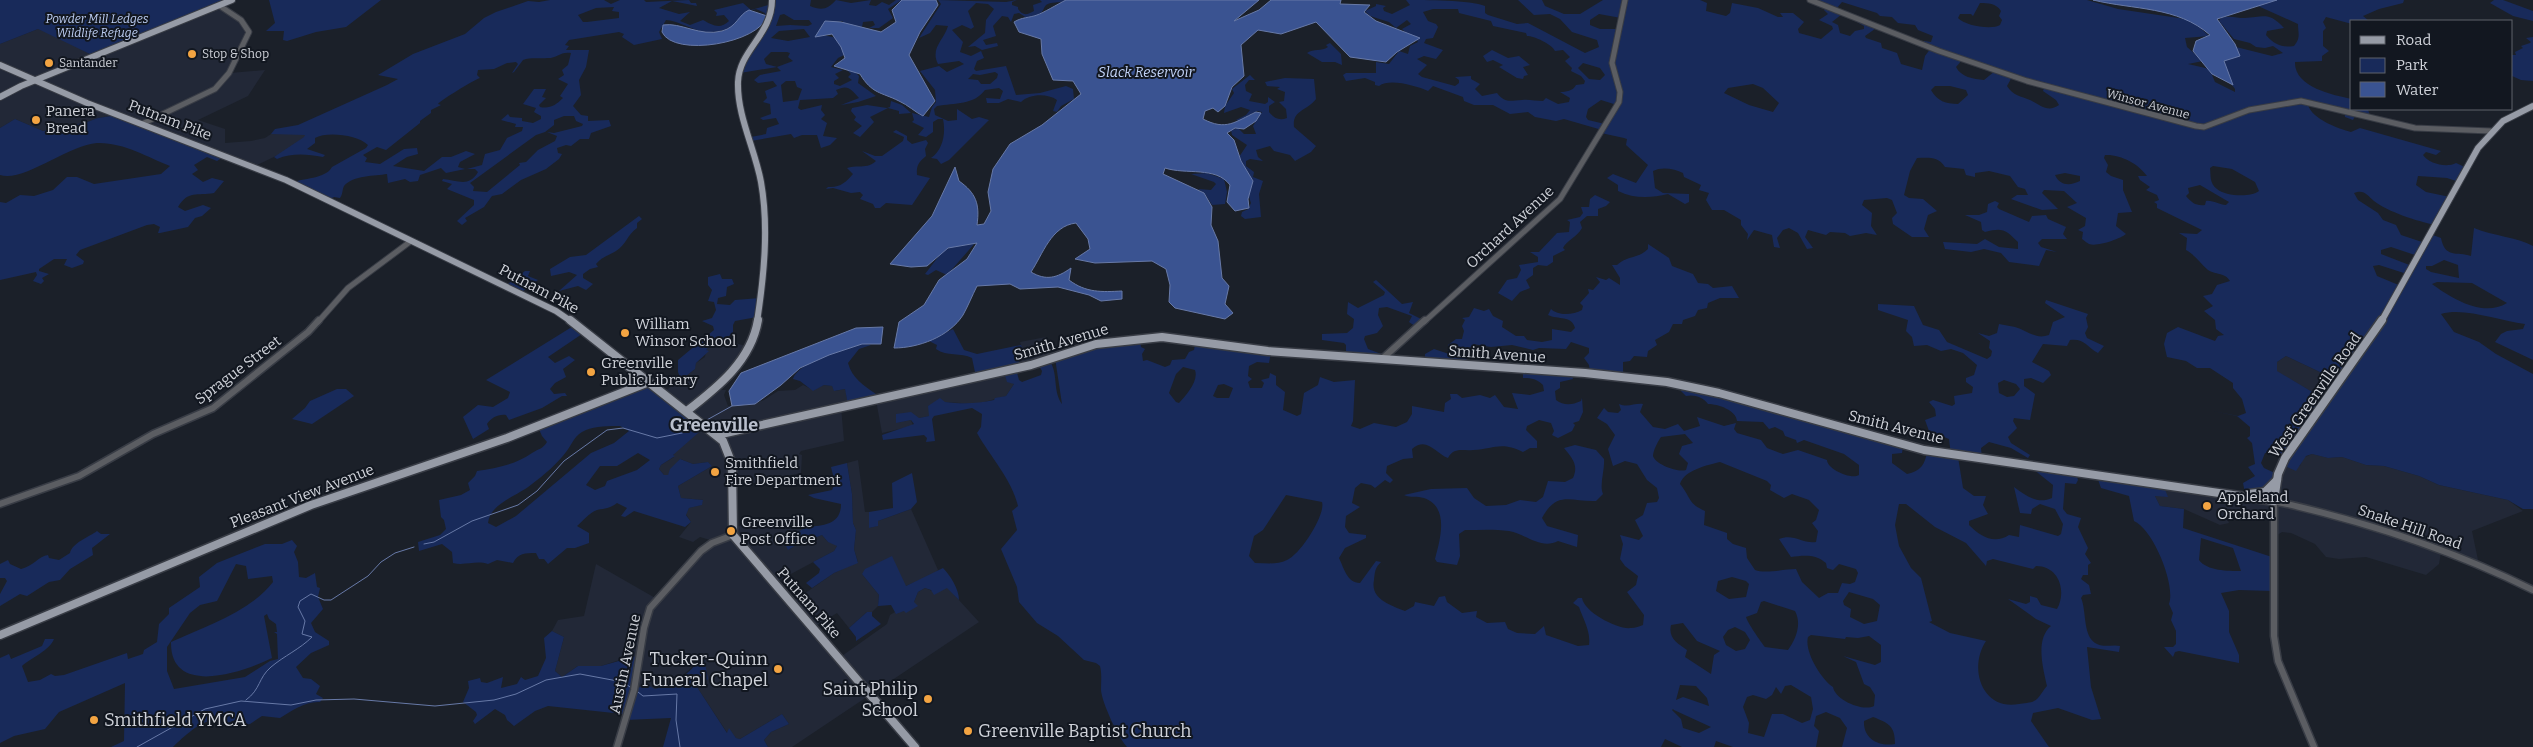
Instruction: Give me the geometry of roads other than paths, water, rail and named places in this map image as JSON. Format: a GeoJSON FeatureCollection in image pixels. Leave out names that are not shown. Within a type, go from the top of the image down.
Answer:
{"type":"FeatureCollection","features":[{"type":"Feature","properties":{"kind":"main road"},"geometry":{"type":"LineString","coordinates":[[0,97],[16,88],[232,0]]}},
{"type":"Feature","properties":{"kind":"main road"},"geometry":{"type":"LineString","coordinates":[[687,411],[715,388],[737,366],[754,335],[764,270],[764,212],[758,167],[740,97],[738,80],[744,62],[770,24],[774,12],[772,0]]}},
{"type":"Feature","properties":{"kind":"main road","name":"Putnam Pike"},"geometry":{"type":"LineString","coordinates":[[0,65],[35,81],[286,180],[556,311],[576,324],[718,435],[730,453],[733,462],[734,481],[731,524],[734,535],[915,747]]}},
{"type":"Feature","properties":{"kind":"main road"},"geometry":{"type":"LineString","coordinates":[[48,86],[50,78],[58,72]]}},
{"type":"Feature","properties":{"kind":"main road"},"geometry":{"type":"LineString","coordinates":[[16,88],[23,82],[24,76]]}},
{"type":"Feature","properties":{"kind":"main road"},"geometry":{"type":"LineString","coordinates":[[0,101],[35,81]]}},
{"type":"Feature","properties":{"kind":"main road","name":"West Greenville Road"},"geometry":{"type":"LineString","coordinates":[[2274,501],[2277,480],[2285,458],[2378,327],[2478,148],[2491,131],[2514,115],[2533,106]]}},
{"type":"Feature","properties":{"kind":"main road","name":"Smith Avenue"},"geometry":{"type":"LineString","coordinates":[[718,435],[1031,365],[1090,346],[1120,340],[1181,338],[1268,351],[1585,373],[1667,382],[1719,393],[1924,450],[2274,501]]}},
{"type":"Feature","properties":{"kind":"main road"},"geometry":{"type":"LineString","coordinates":[[618,395],[631,386],[634,376],[633,369]]}},
{"type":"Feature","properties":{"kind":"main road","name":"Pleasant View Avenue"},"geometry":{"type":"LineString","coordinates":[[0,635],[21,628],[311,505],[507,438],[641,388],[649,382]]}},
{"type":"Feature","properties":{"kind":"main road"},"geometry":{"type":"LineString","coordinates":[[2211,493],[2265,492],[2277,480]]}},
{"type":"Feature","properties":{"kind":"street","name":"Orchard Avenue"},"geometry":{"type":"LineString","coordinates":[[1381,360],[1564,195],[1619,102],[1620,92],[1612,63],[1625,0]]}},
{"type":"Feature","properties":{"kind":"street","name":"Winsor Avenue"},"geometry":{"type":"LineString","coordinates":[[1810,0],[1855,16],[1926,46],[2027,81],[2196,126],[2204,127],[2249,110],[2301,101],[2415,128],[2491,131]]}},
{"type":"Feature","properties":{"kind":"street"},"geometry":{"type":"LineString","coordinates":[[142,124],[215,89],[229,73],[246,41],[249,29],[236,16],[220,6]]}},
{"type":"Feature","properties":{"kind":"street","name":"Sprague Street"},"geometry":{"type":"LineString","coordinates":[[0,504],[79,476],[153,434],[212,408],[308,332],[348,288],[410,241]]}},
{"type":"Feature","properties":{"kind":"street","name":"Snake Hill Road"},"geometry":{"type":"LineString","coordinates":[[2274,501],[2360,522],[2466,560],[2533,590]]}},
{"type":"Feature","properties":{"kind":"street","name":"West Greenville Road"},"geometry":{"type":"LineString","coordinates":[[2274,501],[2274,636],[2278,661],[2314,747]]}},
{"type":"Feature","properties":{"kind":"street","name":"Austin Avenue"},"geometry":{"type":"LineString","coordinates":[[617,747],[634,690],[644,628],[650,608],[701,551],[712,543],[734,535]]}},
{"type":"Feature","properties":{"kind":"water"},"geometry":{"type":"Polygon","coordinates":[[[902,0],[936,0],[938,5],[920,32],[909,55],[935,101],[923,116],[902,103],[877,92],[864,81],[860,74],[834,66],[845,58],[841,47],[832,34],[815,37],[825,21],[841,22],[881,32],[896,22],[892,10],[902,0]]]}},
{"type":"Feature","properties":{"kind":"water","name":"Slack Reservoir"},"geometry":{"type":"Polygon","coordinates":[[[1066,0],[1259,0],[1234,21],[1259,10],[1271,0],[1341,0],[1340,4],[1370,5],[1364,12],[1376,21],[1420,38],[1397,52],[1386,62],[1350,57],[1316,22],[1281,34],[1258,30],[1241,45],[1244,76],[1232,87],[1225,106],[1218,112],[1213,108],[1205,111],[1203,119],[1211,123],[1224,125],[1236,122],[1256,112],[1261,113],[1256,121],[1244,129],[1235,128],[1227,133],[1234,140],[1241,161],[1253,181],[1248,199],[1249,208],[1235,211],[1227,202],[1230,185],[1217,175],[1165,168],[1163,174],[1204,193],[1212,207],[1211,225],[1218,241],[1222,278],[1229,286],[1225,304],[1233,313],[1225,319],[1175,308],[1169,302],[1170,285],[1166,269],[1152,261],[1095,263],[1075,259],[1090,249],[1088,239],[1076,223],[1067,225],[1054,235],[1031,272],[1042,277],[1051,277],[1071,268],[1069,280],[1075,284],[1094,291],[1122,291],[1122,299],[1101,301],[1089,295],[1058,287],[1020,289],[1010,284],[977,286],[963,315],[950,329],[932,340],[913,346],[894,348],[899,322],[924,305],[939,280],[967,259],[977,243],[948,248],[927,266],[911,267],[890,264],[932,216],[955,167],[959,181],[965,185],[976,200],[978,211],[977,225],[984,224],[991,211],[988,192],[993,169],[1010,144],[1042,125],[1081,94],[1073,81],[1053,80],[1042,54],[1041,39],[1019,32],[1014,22],[1040,14],[1066,0]]]}},
{"type":"Feature","properties":{"kind":"water"},"geometry":{"type":"Polygon","coordinates":[[[2093,0],[2277,0],[2217,19],[2235,44],[2240,56],[2224,61],[2233,85],[2212,74],[2193,51],[2196,41],[2210,35],[2197,26],[2184,19],[2154,10],[2093,0]]]}},
{"type":"Feature","properties":{"kind":"water"},"geometry":{"type":"Polygon","coordinates":[[[749,10],[767,16],[761,26],[749,34],[734,40],[716,44],[682,44],[670,40],[662,32],[663,25],[706,32],[722,31],[731,27],[749,10]]]}},
{"type":"Feature","properties":{"kind":"water"},"geometry":{"type":"Polygon","coordinates":[[[883,327],[881,344],[862,344],[829,355],[800,368],[755,404],[732,406],[729,391],[741,373],[856,328],[883,327]]]}},
{"type":"Feature","properties":{"kind":"waterway"},"geometry":{"type":"LineString","coordinates":[[705,421],[732,406]]}},
{"type":"Feature","properties":{"kind":"waterway"},"geometry":{"type":"LineString","coordinates":[[424,544],[434,542],[472,521],[518,505],[537,491],[564,461],[607,430],[623,428],[657,438],[682,433],[697,426]]}},
{"type":"Feature","properties":{"kind":"waterway"},"geometry":{"type":"LineString","coordinates":[[246,700],[251,696],[271,667],[312,637],[302,634],[305,621],[298,607],[300,601],[311,594],[324,600],[331,600],[368,576],[381,562],[395,553],[414,547]]}},
{"type":"Feature","properties":{"kind":"waterway"},"geometry":{"type":"LineString","coordinates":[[137,747],[205,709],[241,701],[291,705],[316,700],[354,699],[435,706],[494,700],[516,694],[546,680],[580,674],[623,682],[630,687]]}},
{"type":"Feature","properties":{"kind":"waterway"},"geometry":{"type":"LineString","coordinates":[[638,692],[643,696],[677,694],[676,720],[680,747]]}},
{"type":"Feature","properties":{"kind":"place","name":"Stop & Shop"},"geometry":{"type":"Point","coordinates":[192,54]}},
{"type":"Feature","properties":{"kind":"place","name":"Santander"},"geometry":{"type":"Point","coordinates":[49,63]}},
{"type":"Feature","properties":{"kind":"place","name":"Panera Bread"},"geometry":{"type":"Point","coordinates":[36,120]}},
{"type":"Feature","properties":{"kind":"place","name":"William Winsor School"},"geometry":{"type":"Point","coordinates":[625,333]}},
{"type":"Feature","properties":{"kind":"place","name":"Greenville Public Library"},"geometry":{"type":"Point","coordinates":[591,372]}},
{"type":"Feature","properties":{"kind":"place","name":"Smithfield Fire Department"},"geometry":{"type":"Point","coordinates":[715,472]}},
{"type":"Feature","properties":{"kind":"place","name":"Appleland Orchard"},"geometry":{"type":"Point","coordinates":[2207,506]}},
{"type":"Feature","properties":{"kind":"place","name":"Greenville Post Office"},"geometry":{"type":"Point","coordinates":[731,531]}},
{"type":"Feature","properties":{"kind":"place","name":"Tucker-Quinn Funeral Chapel"},"geometry":{"type":"Point","coordinates":[778,669]}},
{"type":"Feature","properties":{"kind":"place","name":"Saint Philip School"},"geometry":{"type":"Point","coordinates":[928,699]}},
{"type":"Feature","properties":{"kind":"place","name":"Smithfield YMCA"},"geometry":{"type":"Point","coordinates":[94,720]}},
{"type":"Feature","properties":{"kind":"place","name":"Greenville Baptist Church"},"geometry":{"type":"Point","coordinates":[968,731]}},
{"type":"Feature","properties":{"kind":"district","name":"Greenville"},"geometry":{"type":"Point","coordinates":[714,425]}},
{"type":"Feature","properties":{"kind":"park label","name":"Powder Mill Ledges Wildlife Refuge"},"geometry":{"type":"Point","coordinates":[97,26]}}]}
